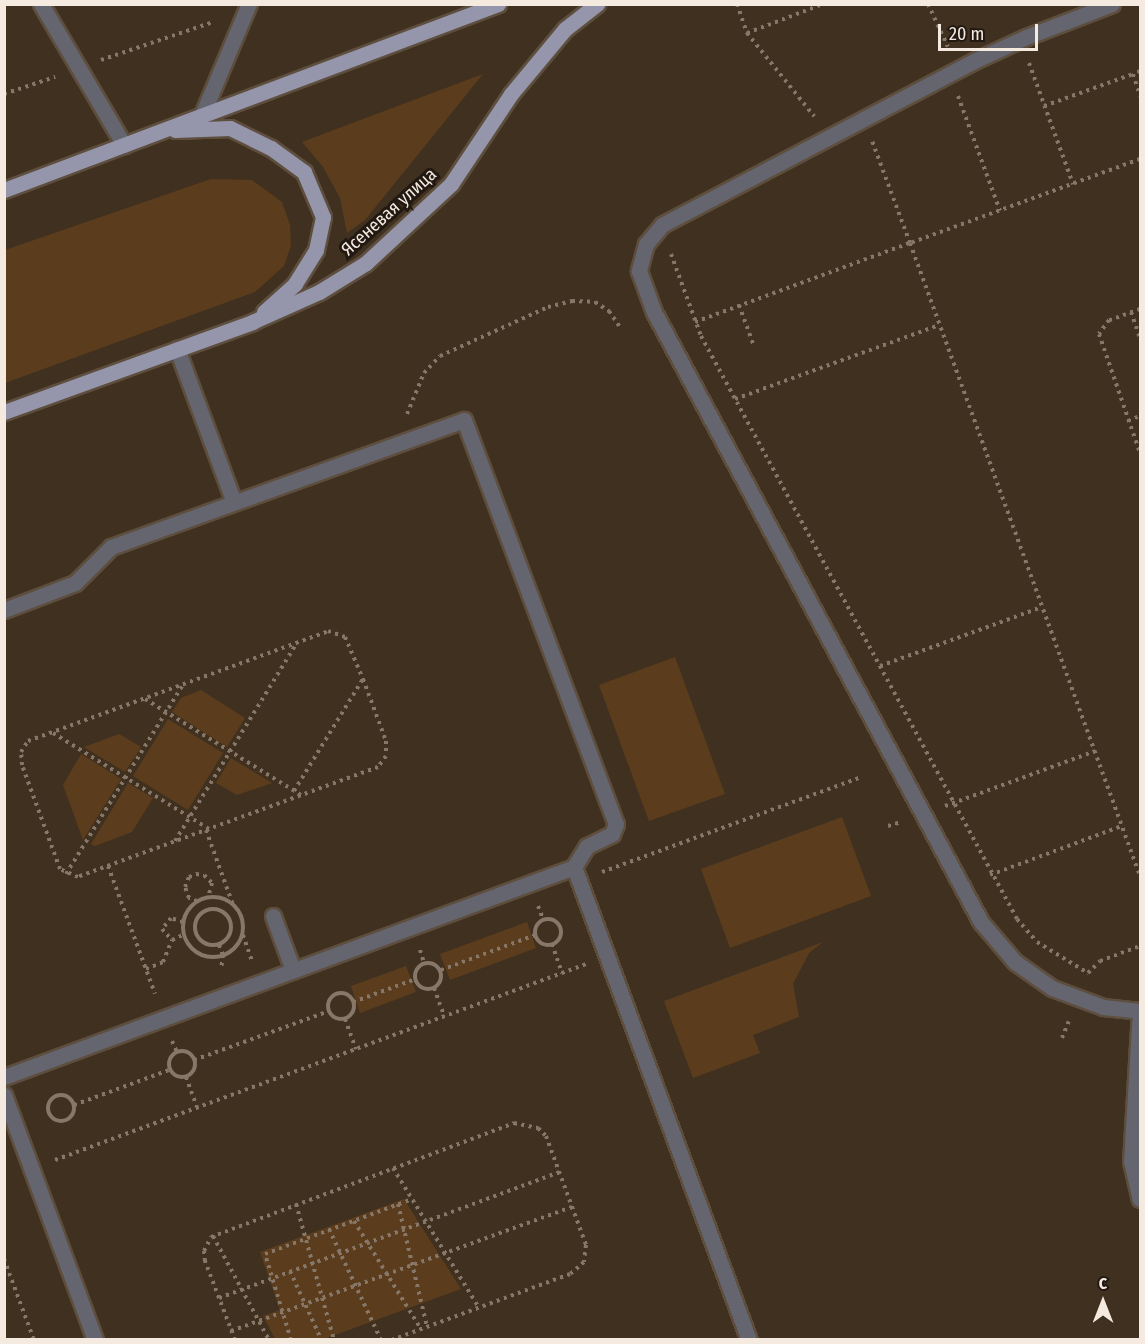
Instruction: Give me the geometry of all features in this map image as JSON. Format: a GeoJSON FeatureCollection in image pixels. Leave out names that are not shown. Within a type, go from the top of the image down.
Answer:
{"type":"FeatureCollection","features":[{"type":"Feature","properties":{"kind":"main road"},"geometry":{"type":"LineString","coordinates":[[4,190],[498,4]]}},
{"type":"Feature","properties":{"kind":"main road","name":"Ясеневая улица"},"geometry":{"type":"LineString","coordinates":[[4,412],[252,321],[319,292],[366,263],[451,184],[517,86],[565,29],[597,4]]}},
{"type":"Feature","properties":{"kind":"main road"},"geometry":{"type":"LineString","coordinates":[[164,130],[230,128],[271,148],[304,172],[323,217],[316,250],[295,284],[252,321]]}},
{"type":"Feature","properties":{"kind":"lane"},"geometry":{"type":"LineString","coordinates":[[41,4],[124,145]]}},
{"type":"Feature","properties":{"kind":"lane"},"geometry":{"type":"LineString","coordinates":[[1112,4],[1020,39],[662,225],[642,252],[639,280],[961,885],[996,944],[1034,976],[1078,1000],[1140,1011],[1131,1161],[1140,1199]]}},
{"type":"Feature","properties":{"kind":"lane"},"geometry":{"type":"LineString","coordinates":[[202,115],[248,7]]}},
{"type":"Feature","properties":{"kind":"lane"},"geometry":{"type":"LineString","coordinates":[[177,349],[234,502]]}},
{"type":"Feature","properties":{"kind":"lane"},"geometry":{"type":"LineString","coordinates":[[4,610],[75,583],[111,547],[458,419],[469,426],[616,824],[612,834],[587,846],[577,873],[749,1340]]}},
{"type":"Feature","properties":{"kind":"lane"},"geometry":{"type":"LineString","coordinates":[[4,1077],[293,970],[577,873]]}},
{"type":"Feature","properties":{"kind":"lane"},"geometry":{"type":"LineString","coordinates":[[273,916],[293,970]]}},
{"type":"Feature","properties":{"kind":"lane"},"geometry":{"type":"LineString","coordinates":[[4,1095],[95,1340]]}},
{"type":"Feature","properties":{"kind":"path"},"geometry":{"type":"LineString","coordinates":[[737,4],[747,33],[830,136]]}},
{"type":"Feature","properties":{"kind":"path"},"geometry":{"type":"LineString","coordinates":[[747,33],[823,4]]}},
{"type":"Feature","properties":{"kind":"path"},"geometry":{"type":"LineString","coordinates":[[928,4],[955,71],[1000,211]]}},
{"type":"Feature","properties":{"kind":"path"},"geometry":{"type":"LineString","coordinates":[[4,94],[248,7]]}},
{"type":"Feature","properties":{"kind":"path"},"geometry":{"type":"LineString","coordinates":[[1020,39],[1073,184]]}},
{"type":"Feature","properties":{"kind":"path"},"geometry":{"type":"LineString","coordinates":[[1044,106],[1140,71]]}},
{"type":"Feature","properties":{"kind":"path"},"geometry":{"type":"LineString","coordinates":[[1132,74],[1140,96]]}},
{"type":"Feature","properties":{"kind":"path"},"geometry":{"type":"LineString","coordinates":[[869,134],[1140,876]]}},
{"type":"Feature","properties":{"kind":"path"},"geometry":{"type":"LineString","coordinates":[[694,321],[1140,159]]}},
{"type":"Feature","properties":{"kind":"path"},"geometry":{"type":"LineString","coordinates":[[667,242],[694,321],[953,803],[1023,928],[1046,949],[1088,973],[1100,961],[1140,946]]}},
{"type":"Feature","properties":{"kind":"path"},"geometry":{"type":"LineString","coordinates":[[405,439],[407,411],[424,373],[440,356],[466,342],[573,301],[602,305],[621,329]]}},
{"type":"Feature","properties":{"kind":"path"},"geometry":{"type":"LineString","coordinates":[[739,305],[754,346]]}},
{"type":"Feature","properties":{"kind":"path"},"geometry":{"type":"LineString","coordinates":[[1140,309],[1109,320],[1099,334],[1128,421],[1139,444],[1140,453]]}},
{"type":"Feature","properties":{"kind":"path"},"geometry":{"type":"LineString","coordinates":[[1131,312],[1140,338]]}},
{"type":"Feature","properties":{"kind":"path"},"geometry":{"type":"LineString","coordinates":[[735,399],[939,325]]}},
{"type":"Feature","properties":{"kind":"path"},"geometry":{"type":"LineString","coordinates":[[1128,421],[1140,416]]}},
{"type":"Feature","properties":{"kind":"path"},"geometry":{"type":"LineString","coordinates":[[880,666],[1042,607]]}},
{"type":"Feature","properties":{"kind":"path"},"geometry":{"type":"LineString","coordinates":[[327,631],[339,633],[350,645],[363,679],[386,741],[386,756],[378,766],[78,877],[66,874],[57,862],[20,758],[28,741],[327,631]]}},
{"type":"Feature","properties":{"kind":"path"},"geometry":{"type":"LineString","coordinates":[[174,842],[297,642]]}},
{"type":"Feature","properties":{"kind":"path"},"geometry":{"type":"LineString","coordinates":[[294,791],[363,679]]}},
{"type":"Feature","properties":{"kind":"path"},"geometry":{"type":"LineString","coordinates":[[66,874],[183,684]]}},
{"type":"Feature","properties":{"kind":"path"},"geometry":{"type":"LineString","coordinates":[[144,699],[301,795]]}},
{"type":"Feature","properties":{"kind":"path"},"geometry":{"type":"LineString","coordinates":[[53,732],[208,829],[233,905],[241,916],[243,931],[238,944],[228,954],[217,957],[199,954],[184,933],[184,923],[198,902],[208,898],[233,905]]}},
{"type":"Feature","properties":{"kind":"path"},"geometry":{"type":"LineString","coordinates":[[888,826],[1095,752]]}},
{"type":"Feature","properties":{"kind":"path"},"geometry":{"type":"LineString","coordinates":[[577,873],[861,777]]}},
{"type":"Feature","properties":{"kind":"path"},"geometry":{"type":"LineString","coordinates":[[961,885],[1122,826]]}},
{"type":"Feature","properties":{"kind":"path"},"geometry":{"type":"LineString","coordinates":[[108,866],[177,1052]]}},
{"type":"Feature","properties":{"kind":"path"},"geometry":{"type":"LineString","coordinates":[[198,902],[189,898],[185,891],[185,884],[193,875],[204,875],[210,880],[212,890],[208,898]]}},
{"type":"Feature","properties":{"kind":"path"},"geometry":{"type":"LineString","coordinates":[[209,909],[225,913],[231,922],[228,938],[219,945],[204,944],[194,930],[196,919],[209,909]]}},
{"type":"Feature","properties":{"kind":"path"},"geometry":{"type":"LineString","coordinates":[[172,940],[163,933],[165,922],[174,917],[184,923]]}},
{"type":"Feature","properties":{"kind":"path"},"geometry":{"type":"LineString","coordinates":[[441,970],[535,935],[540,922],[555,921],[561,931],[552,944]]}},
{"type":"Feature","properties":{"kind":"path"},"geometry":{"type":"LineString","coordinates":[[146,969],[163,962],[172,940],[194,930]]}},
{"type":"Feature","properties":{"kind":"path"},"geometry":{"type":"LineString","coordinates":[[535,935],[544,944],[552,944]]}},
{"type":"Feature","properties":{"kind":"path"},"geometry":{"type":"LineString","coordinates":[[552,944],[562,973]]}},
{"type":"Feature","properties":{"kind":"path"},"geometry":{"type":"LineString","coordinates":[[32,1168],[607,956]]}},
{"type":"Feature","properties":{"kind":"path"},"geometry":{"type":"LineString","coordinates":[[424,963],[434,964],[441,970],[440,982],[434,988],[423,988],[416,979],[416,971],[424,963]]}},
{"type":"Feature","properties":{"kind":"path"},"geometry":{"type":"LineString","coordinates":[[354,1002],[416,979]]}},
{"type":"Feature","properties":{"kind":"path"},"geometry":{"type":"LineString","coordinates":[[434,988],[444,1016]]}},
{"type":"Feature","properties":{"kind":"path"},"geometry":{"type":"LineString","coordinates":[[335,994],[344,994],[354,1002],[352,1014],[345,1019],[333,1017],[329,1011],[330,999],[335,994]]}},
{"type":"Feature","properties":{"kind":"path"},"geometry":{"type":"LineString","coordinates":[[194,1060],[329,1011]]}},
{"type":"Feature","properties":{"kind":"path"},"geometry":{"type":"LineString","coordinates":[[345,1019],[356,1049]]}},
{"type":"Feature","properties":{"kind":"path"},"geometry":{"type":"LineString","coordinates":[[177,1052],[186,1052],[194,1060],[194,1071],[186,1077],[178,1077],[169,1070],[169,1059],[177,1052]]}},
{"type":"Feature","properties":{"kind":"path"},"geometry":{"type":"LineString","coordinates":[[74,1105],[169,1070]]}},
{"type":"Feature","properties":{"kind":"path"},"geometry":{"type":"LineString","coordinates":[[186,1077],[197,1107]]}},
{"type":"Feature","properties":{"kind":"path"},"geometry":{"type":"LineString","coordinates":[[61,1095],[69,1097],[74,1105],[73,1114],[66,1120],[57,1120],[48,1110],[50,1101],[61,1095]]}},
{"type":"Feature","properties":{"kind":"path"},"geometry":{"type":"LineString","coordinates":[[235,1340],[204,1251],[213,1236],[522,1122],[538,1128],[546,1136],[586,1245],[579,1268],[392,1340]]}},
{"type":"Feature","properties":{"kind":"path"},"geometry":{"type":"LineString","coordinates":[[393,1168],[479,1308]]}},
{"type":"Feature","properties":{"kind":"path"},"geometry":{"type":"LineString","coordinates":[[219,1298],[559,1172]]}},
{"type":"Feature","properties":{"kind":"path"},"geometry":{"type":"LineString","coordinates":[[291,1340],[265,1254],[412,1199]]}},
{"type":"Feature","properties":{"kind":"path"},"geometry":{"type":"LineString","coordinates":[[296,1204],[334,1340]]}},
{"type":"Feature","properties":{"kind":"path"},"geometry":{"type":"LineString","coordinates":[[398,1204],[427,1327]]}},
{"type":"Feature","properties":{"kind":"path"},"geometry":{"type":"LineString","coordinates":[[231,1331],[572,1206]]}},
{"type":"Feature","properties":{"kind":"path"},"geometry":{"type":"LineString","coordinates":[[354,1221],[421,1329]]}},
{"type":"Feature","properties":{"kind":"path"},"geometry":{"type":"LineString","coordinates":[[329,1230],[381,1340]]}},
{"type":"Feature","properties":{"kind":"path"},"geometry":{"type":"LineString","coordinates":[[213,1236],[269,1340]]}},
{"type":"Feature","properties":{"kind":"path"},"geometry":{"type":"LineString","coordinates":[[4,1259],[34,1340]]}},
{"type":"Feature","properties":{"kind":"path"},"geometry":{"type":"LineString","coordinates":[[290,1271],[321,1339]]}},
{"type":"Feature","properties":{"kind":"shaded area"},"geometry":{"type":"Polygon","coordinates":[[[483,74],[365,220],[347,233],[340,198],[323,167],[302,142],[483,74]]]}},
{"type":"Feature","properties":{"kind":"shaded area"},"geometry":{"type":"Polygon","coordinates":[[[211,179],[252,180],[282,202],[290,225],[291,245],[284,266],[255,292],[5,383],[5,250],[211,179]]]}},
{"type":"Feature","properties":{"kind":"shaded area"},"geometry":{"type":"Polygon","coordinates":[[[675,657],[725,794],[649,821],[599,685],[675,657]]]}},
{"type":"Feature","properties":{"kind":"shaded area"},"geometry":{"type":"Polygon","coordinates":[[[201,690],[245,718],[227,747],[172,712],[181,698],[201,690]]]}},
{"type":"Feature","properties":{"kind":"shaded area"},"geometry":{"type":"Polygon","coordinates":[[[168,719],[223,753],[188,810],[133,776],[168,719]]]}},
{"type":"Feature","properties":{"kind":"shaded area"},"geometry":{"type":"Polygon","coordinates":[[[119,734],[141,747],[125,772],[84,747],[119,734]]]}},
{"type":"Feature","properties":{"kind":"shaded area"},"geometry":{"type":"Polygon","coordinates":[[[81,754],[121,779],[83,840],[63,785],[81,754]]]}},
{"type":"Feature","properties":{"kind":"shaded area"},"geometry":{"type":"Polygon","coordinates":[[[231,758],[272,783],[237,795],[216,783],[231,758]]]}},
{"type":"Feature","properties":{"kind":"shaded area"},"geometry":{"type":"Polygon","coordinates":[[[128,783],[153,798],[132,832],[95,846],[91,844],[128,783]]]}},
{"type":"Feature","properties":{"kind":"shaded area"},"geometry":{"type":"Polygon","coordinates":[[[842,817],[871,896],[730,948],[701,869],[842,817]]]}},
{"type":"Feature","properties":{"kind":"shaded area"},"geometry":{"type":"Polygon","coordinates":[[[527,922],[536,948],[450,980],[440,954],[527,922]]]}},
{"type":"Feature","properties":{"kind":"shaded area"},"geometry":{"type":"Polygon","coordinates":[[[823,942],[809,953],[793,984],[799,1017],[753,1035],[760,1053],[693,1078],[664,1001],[823,942]]]}},
{"type":"Feature","properties":{"kind":"shaded area"},"geometry":{"type":"Polygon","coordinates":[[[406,966],[416,992],[360,1013],[351,986],[406,966]]]}},
{"type":"Feature","properties":{"kind":"shaded area"},"geometry":{"type":"Polygon","coordinates":[[[404,1199],[461,1289],[324,1339],[275,1339],[263,1316],[280,1310],[260,1252],[404,1199]]]}}]}
